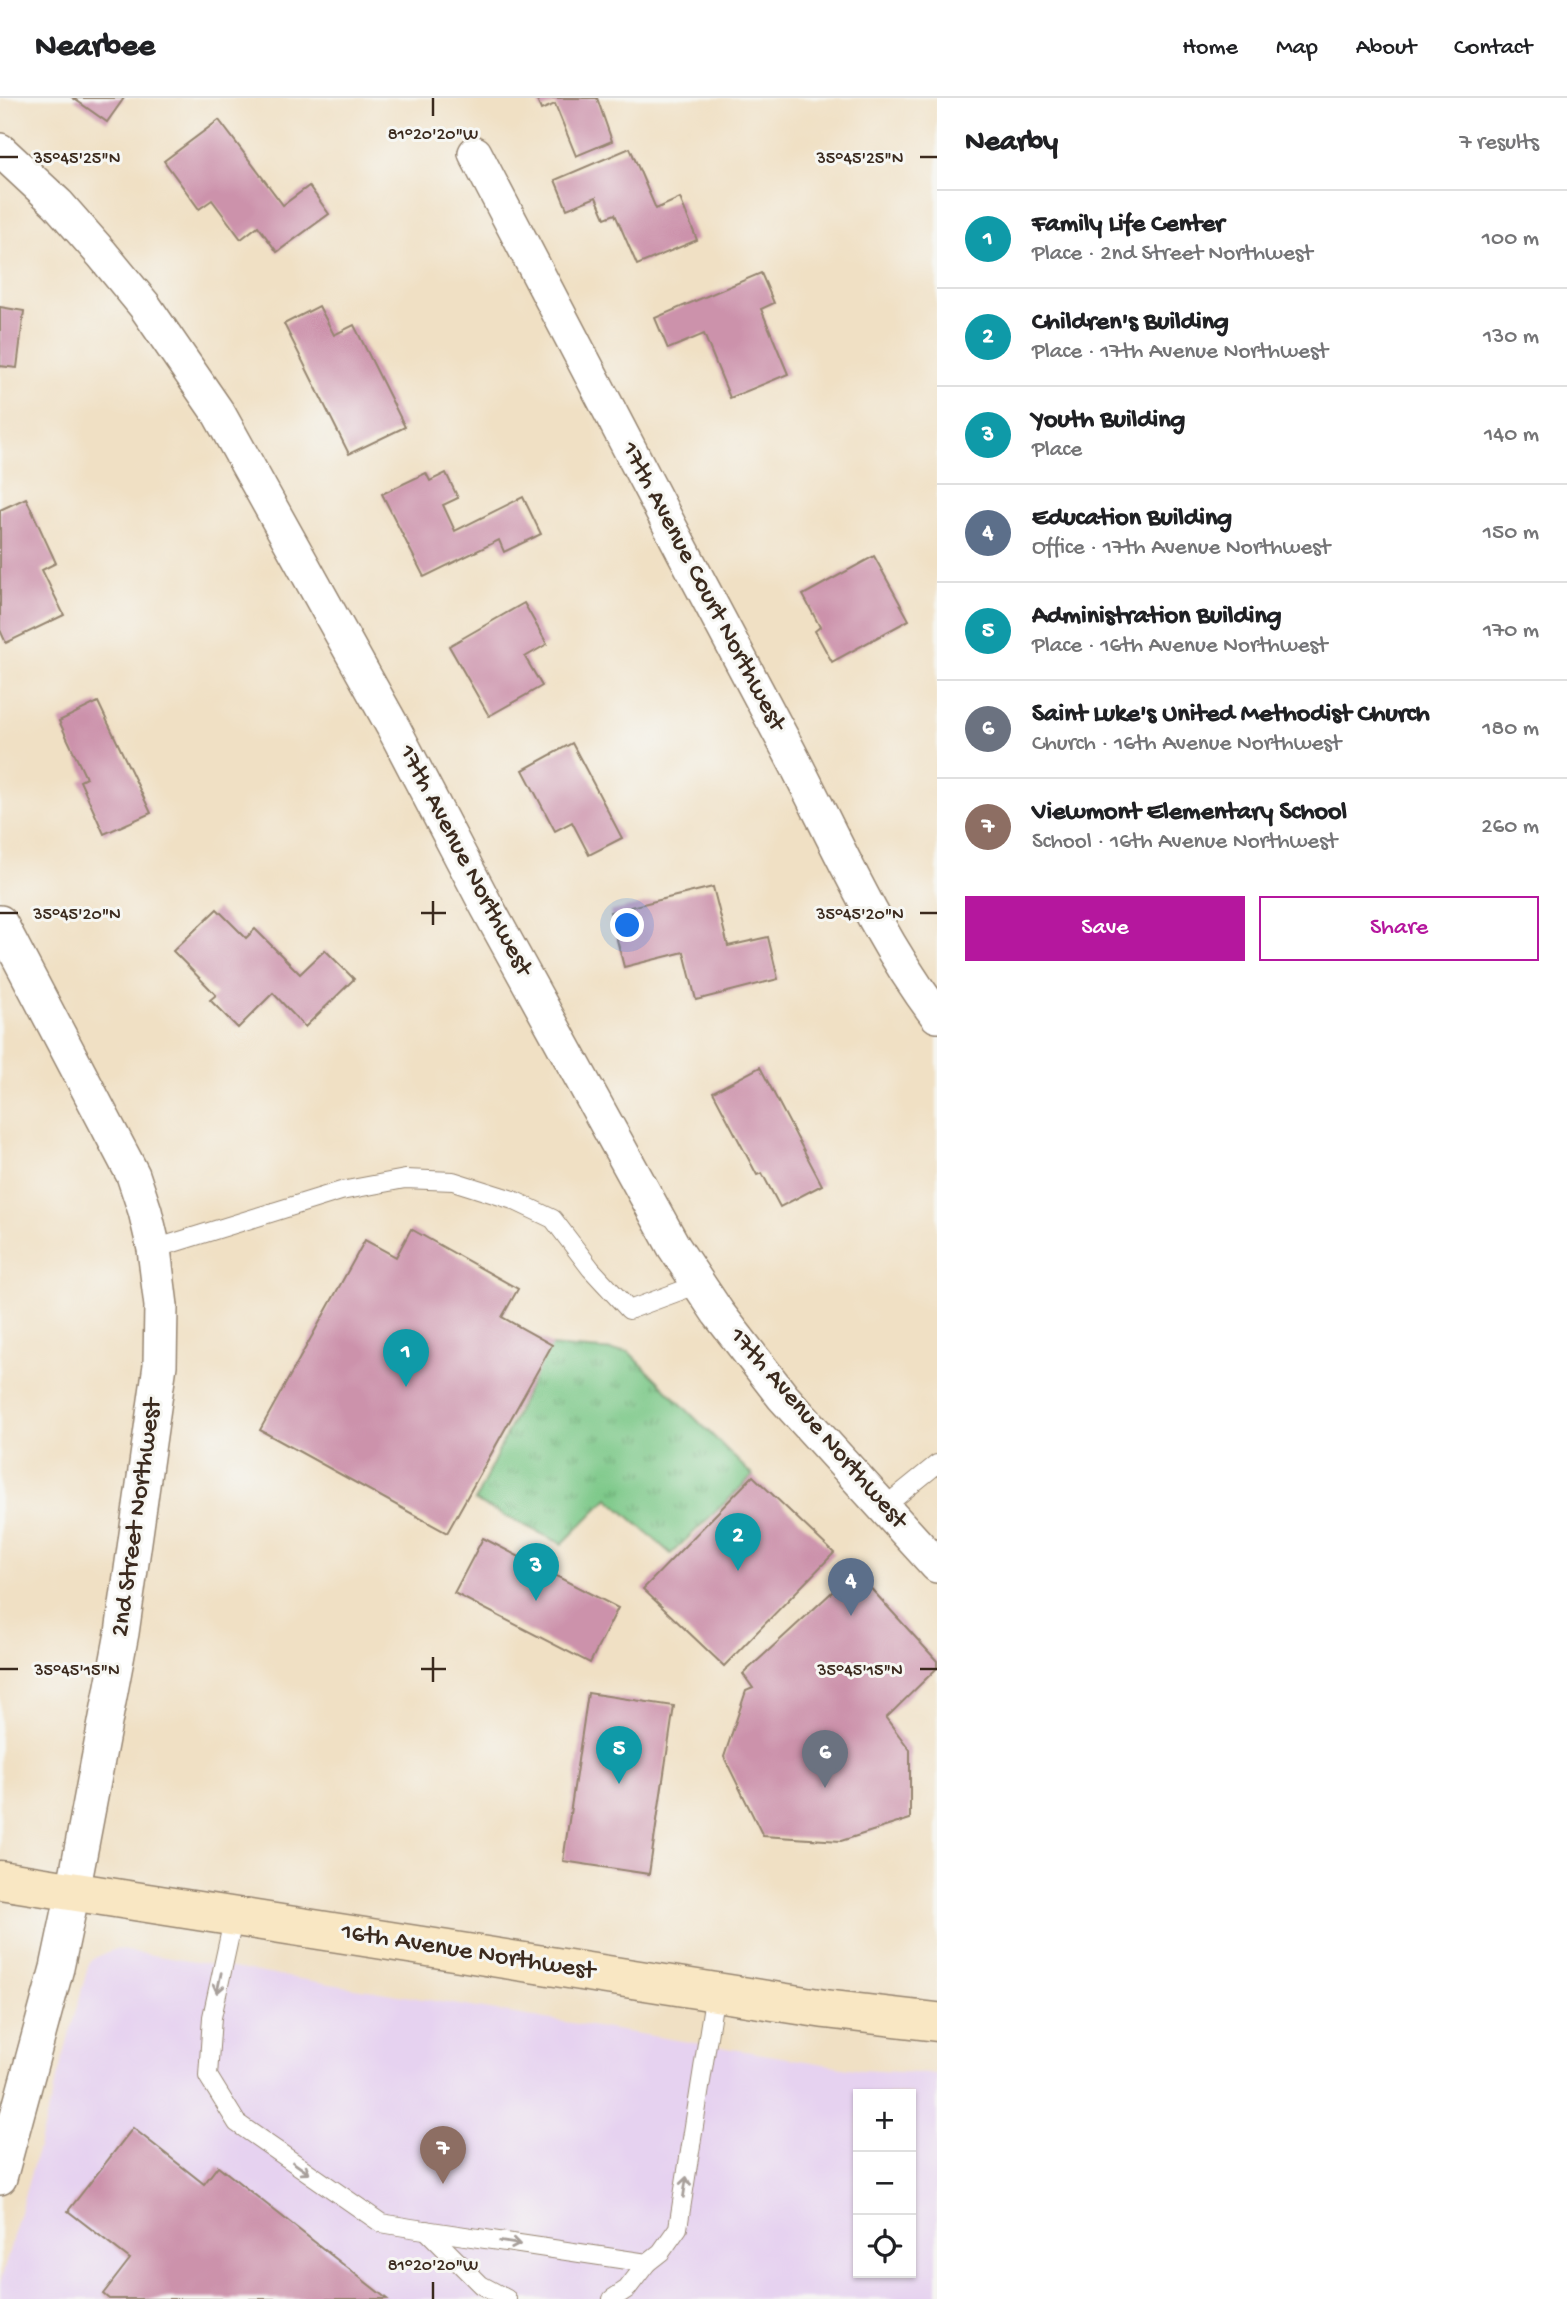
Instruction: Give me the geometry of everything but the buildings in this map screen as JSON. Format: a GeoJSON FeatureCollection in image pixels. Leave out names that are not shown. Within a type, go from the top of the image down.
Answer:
{"type":"FeatureCollection","features":[{"type":"Feature","properties":{"kind":"main road","name":"16th Avenue Northwest"},"geometry":{"type":"LineString","coordinates":[[0,1881],[825,2010],[937,2021]]}},
{"type":"Feature","properties":{"kind":"street","name":"17th Avenue Northwest"},"geometry":{"type":"LineString","coordinates":[[0,150],[58,204],[102,254],[144,305],[219,414],[393,727],[486,905],[661,1222],[718,1313],[783,1397],[937,1566]]}},
{"type":"Feature","properties":{"kind":"street","name":"17th Avenue Court Northwest"},"geometry":{"type":"LineString","coordinates":[[475,153],[615,425],[820,808],[875,922],[937,1016]]}},
{"type":"Feature","properties":{"kind":"street","name":"2nd Street Northwest"},"geometry":{"type":"LineString","coordinates":[[0,922],[133,1175],[154,1249],[161,1307],[160,1365],[122,1633],[57,1968],[0,2178]]}},
{"type":"Feature","properties":{"kind":"lane"},"geometry":{"type":"LineString","coordinates":[[154,1249],[341,1191],[405,1178],[453,1181],[513,1200],[553,1219],[591,1269],[629,1310],[699,1284]]}},
{"type":"Feature","properties":{"kind":"lane"},"geometry":{"type":"LineString","coordinates":[[884,1507],[937,1464]]}},
{"type":"Feature","properties":{"kind":"lane"},"geometry":{"type":"LineString","coordinates":[[234,1916],[212,2017],[208,2076],[237,2123],[381,2223],[647,2263]]}},
{"type":"Feature","properties":{"kind":"lane"},"geometry":{"type":"LineString","coordinates":[[612,2299],[627,2289],[647,2263],[661,2252],[678,2228],[715,1992]]}},
{"type":"Feature","properties":{"kind":"lane"},"geometry":{"type":"LineString","coordinates":[[426,2230],[481,2285],[507,2299]]}},
{"type":"Feature","properties":{"kind":"shaded area"},"geometry":{"type":"Polygon","coordinates":[[[115,1949],[861,2070],[937,2074],[937,2299],[0,2299],[0,2284],[90,1960],[115,1949]]]}},
{"type":"Feature","properties":{"kind":"green space"},"geometry":{"type":"Polygon","coordinates":[[[548,1346],[629,1352],[753,1476],[671,1554],[608,1498],[562,1544],[475,1501],[548,1346]]]}},
{"type":"Feature","properties":{"kind":"place","name":"Family Life Center"},"geometry":{"type":"Point","coordinates":[406,1387]}},
{"type":"Feature","properties":{"kind":"place","name":"Children's Building"},"geometry":{"type":"Point","coordinates":[738,1571]}},
{"type":"Feature","properties":{"kind":"place","name":"Youth Building"},"geometry":{"type":"Point","coordinates":[536,1601]}},
{"type":"Feature","properties":{"kind":"place","name":"Education Building"},"geometry":{"type":"Point","coordinates":[851,1616]}},
{"type":"Feature","properties":{"kind":"place","name":"Administration Building"},"geometry":{"type":"Point","coordinates":[619,1784]}},
{"type":"Feature","properties":{"kind":"place","name":"Saint Luke's United Methodist Church"},"geometry":{"type":"Point","coordinates":[825,1788]}},
{"type":"Feature","properties":{"kind":"place","name":"Viewmont Elementary School"},"geometry":{"type":"Point","coordinates":[443,2184]}}]}
